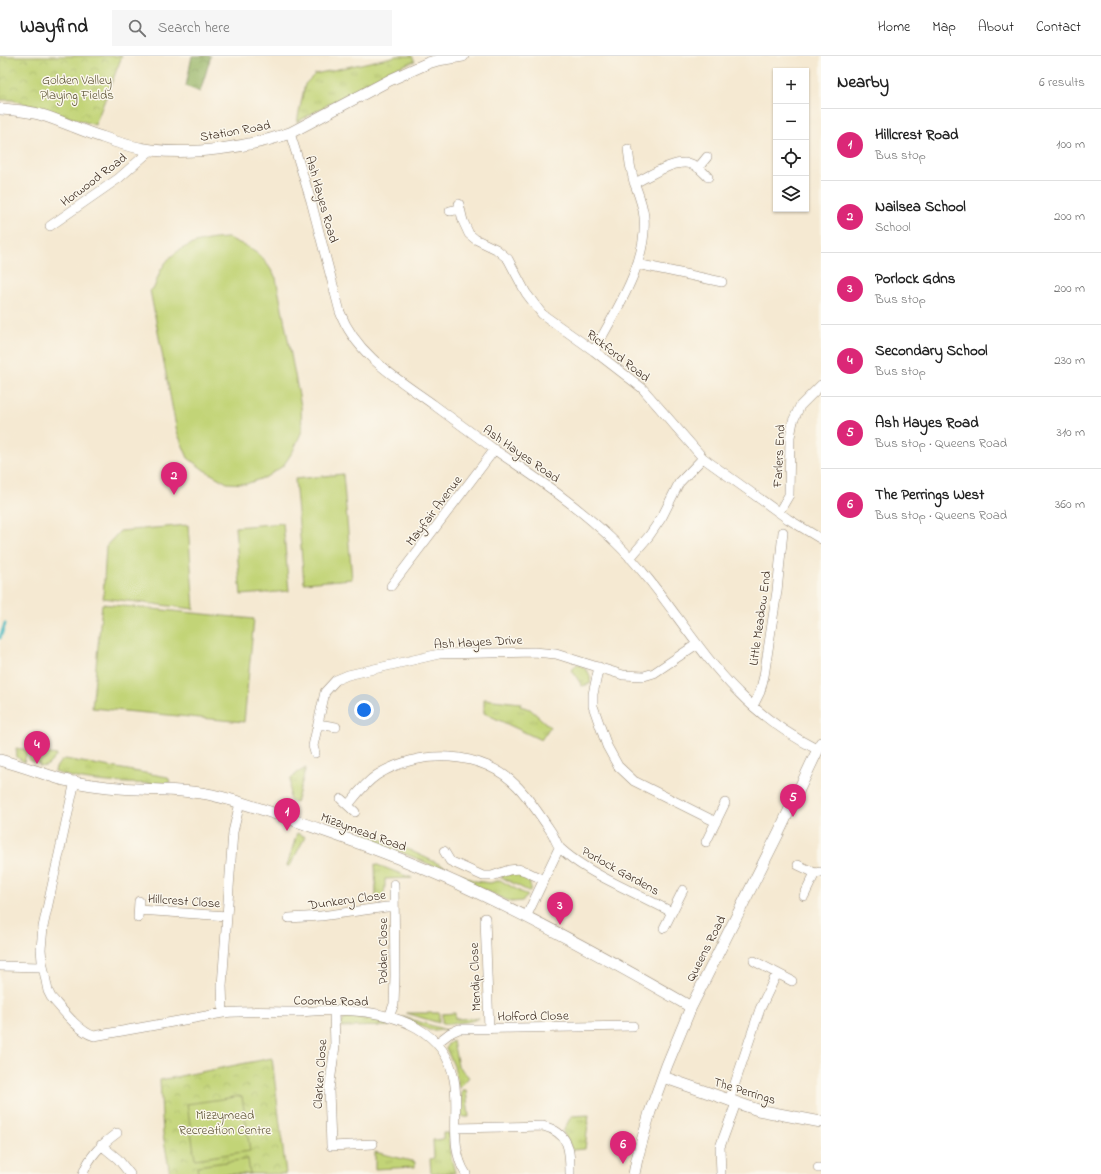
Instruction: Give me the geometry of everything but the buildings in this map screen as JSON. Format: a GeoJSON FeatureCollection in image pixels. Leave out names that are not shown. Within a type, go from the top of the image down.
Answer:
{"type":"FeatureCollection","features":[{"type":"Feature","properties":{"kind":"street","name":"Station Road"},"geometry":{"type":"LineString","coordinates":[[0,109],[24,111],[43,115],[103,138],[151,150],[175,152],[210,149],[274,139],[290,133],[390,80],[428,63],[463,56]]}},
{"type":"Feature","properties":{"kind":"street","name":"Ash Hayes Road"},"geometry":{"type":"LineString","coordinates":[[290,133],[311,201],[338,307],[349,333],[372,358],[392,375],[550,488],[614,541],[643,572],[697,644],[734,689],[753,706],[791,734],[819,746]]}},
{"type":"Feature","properties":{"kind":"street"},"geometry":{"type":"LineString","coordinates":[[594,351],[621,302],[637,264],[642,246],[644,223],[642,204],[631,169],[628,149]]}},
{"type":"Feature","properties":{"kind":"street","name":"Horwood Road"},"geometry":{"type":"LineString","coordinates":[[50,226],[119,178],[151,150]]}},
{"type":"Feature","properties":{"kind":"street"},"geometry":{"type":"LineString","coordinates":[[698,168],[707,157]]}},
{"type":"Feature","properties":{"kind":"street"},"geometry":{"type":"LineString","coordinates":[[635,183],[676,164],[693,164],[708,177]]}},
{"type":"Feature","properties":{"kind":"street","name":"Rickford Road"},"geometry":{"type":"LineString","coordinates":[[450,211],[460,206],[464,225],[469,234],[508,259],[526,293],[545,317],[594,351],[642,388],[703,458],[793,523],[821,539]]}},
{"type":"Feature","properties":{"kind":"street"},"geometry":{"type":"LineString","coordinates":[[637,264],[722,282]]}},
{"type":"Feature","properties":{"kind":"street"},"geometry":{"type":"LineString","coordinates":[[706,288],[708,278]]}},
{"type":"Feature","properties":{"kind":"street","name":"Farlers End"},"geometry":{"type":"LineString","coordinates":[[779,512],[789,495],[790,437],[793,420],[800,406],[821,384]]}},
{"type":"Feature","properties":{"kind":"street","name":"Mayfair Avenue"},"geometry":{"type":"LineString","coordinates":[[391,586],[495,449]]}},
{"type":"Feature","properties":{"kind":"street"},"geometry":{"type":"LineString","coordinates":[[630,558],[649,536],[664,514],[679,483],[703,458]]}},
{"type":"Feature","properties":{"kind":"street","name":"Little Meadow End"},"geometry":{"type":"LineString","coordinates":[[753,706],[760,692],[764,676],[777,591],[783,532]]}},
{"type":"Feature","properties":{"kind":"street","name":"Ash Hayes Drive"},"geometry":{"type":"LineString","coordinates":[[315,753],[313,746],[325,692],[330,685],[339,678],[434,655],[540,652],[556,654],[629,676],[641,676],[654,673],[697,644]]}},
{"type":"Feature","properties":{"kind":"street"},"geometry":{"type":"LineString","coordinates":[[599,667],[593,694],[593,706],[607,746],[618,766],[634,781],[716,822]]}},
{"type":"Feature","properties":{"kind":"street"},"geometry":{"type":"LineString","coordinates":[[318,724],[336,727]]}},
{"type":"Feature","properties":{"kind":"street","name":"Queens Road"},"geometry":{"type":"LineString","coordinates":[[634,1174],[650,1112],[691,1007],[778,834],[819,746]]}},
{"type":"Feature","properties":{"kind":"street","name":"Porlock Gardens"},"geometry":{"type":"LineString","coordinates":[[356,812],[344,802],[360,790],[371,779],[400,763],[436,757],[465,759],[491,768],[515,784],[524,793],[555,837],[559,848],[591,871],[672,912]]}},
{"type":"Feature","properties":{"kind":"street","name":"Mizzymead Road"},"geometry":{"type":"LineString","coordinates":[[0,760],[75,782],[110,787],[180,790],[212,795],[344,838],[418,866],[473,890],[620,967],[691,1007]]}},
{"type":"Feature","properties":{"kind":"street"},"geometry":{"type":"LineString","coordinates":[[0,966],[42,967],[41,949],[43,927],[75,782]]}},
{"type":"Feature","properties":{"kind":"street"},"geometry":{"type":"LineString","coordinates":[[223,1013],[222,986],[233,832],[240,803]]}},
{"type":"Feature","properties":{"kind":"street"},"geometry":{"type":"LineString","coordinates":[[706,842],[725,803]]}},
{"type":"Feature","properties":{"kind":"street"},"geometry":{"type":"LineString","coordinates":[[526,917],[559,848]]}},
{"type":"Feature","properties":{"kind":"street"},"geometry":{"type":"LineString","coordinates":[[444,851],[450,861],[483,876],[492,876],[512,869],[518,869],[544,880]]}},
{"type":"Feature","properties":{"kind":"street"},"geometry":{"type":"LineString","coordinates":[[798,865],[818,873],[804,896]]}},
{"type":"Feature","properties":{"kind":"street","name":"Polden Close"},"geometry":{"type":"LineString","coordinates":[[389,1017],[394,1004],[394,884]]}},
{"type":"Feature","properties":{"kind":"street"},"geometry":{"type":"LineString","coordinates":[[664,928],[683,890]]}},
{"type":"Feature","properties":{"kind":"street","name":"Dunkery Close"},"geometry":{"type":"LineString","coordinates":[[289,918],[303,914],[394,906]]}},
{"type":"Feature","properties":{"kind":"street","name":"Hillcrest Close"},"geometry":{"type":"LineString","coordinates":[[138,909],[227,916]]}},
{"type":"Feature","properties":{"kind":"street","name":"Mendip Close"},"geometry":{"type":"LineString","coordinates":[[488,923],[489,1029]]}},
{"type":"Feature","properties":{"kind":"street"},"geometry":{"type":"LineString","coordinates":[[754,961],[792,981]]}},
{"type":"Feature","properties":{"kind":"street","name":"Coombe Road"},"geometry":{"type":"LineString","coordinates":[[42,967],[51,997],[80,1027],[87,1033],[94,1036],[239,1011],[334,1011],[372,1013],[389,1017],[413,1026],[437,1043],[448,1060],[454,1078],[456,1096],[458,1157],[466,1174]]}},
{"type":"Feature","properties":{"kind":"street"},"geometry":{"type":"LineString","coordinates":[[721,1174],[720,1147],[760,1009],[777,974]]}},
{"type":"Feature","properties":{"kind":"street","name":"Clarken Close"},"geometry":{"type":"LineString","coordinates":[[334,1011],[335,1046],[329,1090],[331,1146],[373,1144]]}},
{"type":"Feature","properties":{"kind":"street","name":"Holford Close"},"geometry":{"type":"LineString","coordinates":[[437,1043],[456,1030],[633,1026]]}},
{"type":"Feature","properties":{"kind":"street","name":"The Perrings"},"geometry":{"type":"LineString","coordinates":[[663,1077],[733,1102],[782,1115],[821,1122]]}},
{"type":"Feature","properties":{"kind":"street"},"geometry":{"type":"LineString","coordinates":[[456,1128],[543,1126],[554,1129],[564,1138],[568,1147],[570,1174]]}},
{"type":"Feature","properties":{"kind":"street"},"geometry":{"type":"LineString","coordinates":[[83,1174],[92,1156],[101,1145],[117,1133]]}},
{"type":"Feature","properties":{"kind":"street"},"geometry":{"type":"LineString","coordinates":[[101,1145],[118,1159],[130,1174]]}},
{"type":"Feature","properties":{"kind":"green space","name":"Golden Valley Playing Fields"},"geometry":{"type":"Polygon","coordinates":[[[0,56],[122,56],[95,125],[12,100],[0,100],[0,56]]]}},
{"type":"Feature","properties":{"kind":"green space"},"geometry":{"type":"Polygon","coordinates":[[[192,56],[211,56],[200,92],[186,86],[192,56]]]}},
{"type":"Feature","properties":{"kind":"green space"},"geometry":{"type":"Polygon","coordinates":[[[397,56],[412,56],[415,61],[388,71],[297,122],[305,84],[315,74],[397,56]]]}},
{"type":"Feature","properties":{"kind":"green space"},"geometry":{"type":"Polygon","coordinates":[[[228,238],[251,249],[262,258],[276,278],[301,406],[302,431],[293,451],[283,466],[266,477],[246,484],[227,483],[204,470],[188,458],[177,432],[150,290],[154,288],[162,267],[170,258],[184,247],[201,241],[228,238]]]}},
{"type":"Feature","properties":{"kind":"green space"},"geometry":{"type":"Polygon","coordinates":[[[343,474],[352,579],[304,583],[295,479],[343,474]]]}},
{"type":"Feature","properties":{"kind":"green space"},"geometry":{"type":"Polygon","coordinates":[[[283,523],[289,591],[241,595],[235,527],[283,523]]]}},
{"type":"Feature","properties":{"kind":"green space"},"geometry":{"type":"Polygon","coordinates":[[[188,525],[194,609],[103,598],[106,546],[120,531],[188,525]]]}},
{"type":"Feature","properties":{"kind":"green space"},"geometry":{"type":"Polygon","coordinates":[[[102,604],[254,619],[244,722],[92,708],[102,604]]]}},
{"type":"Feature","properties":{"kind":"green space"},"geometry":{"type":"Polygon","coordinates":[[[577,664],[588,671],[590,684],[582,686],[572,670],[577,664]]]}},
{"type":"Feature","properties":{"kind":"green space"},"geometry":{"type":"Polygon","coordinates":[[[484,699],[521,703],[520,706],[530,709],[550,727],[541,740],[484,713],[484,699]]]}},
{"type":"Feature","properties":{"kind":"green space"},"geometry":{"type":"Polygon","coordinates":[[[16,748],[28,750],[24,762],[17,757],[16,748]]]}},
{"type":"Feature","properties":{"kind":"green space"},"geometry":{"type":"Polygon","coordinates":[[[32,751],[57,755],[49,764],[42,767],[39,766],[40,764],[28,760],[32,751]]]}},
{"type":"Feature","properties":{"kind":"green space"},"geometry":{"type":"Polygon","coordinates":[[[65,759],[168,777],[170,782],[167,784],[96,781],[55,772],[58,764],[65,759]]]}},
{"type":"Feature","properties":{"kind":"green space"},"geometry":{"type":"Polygon","coordinates":[[[306,768],[295,803],[289,799],[291,779],[297,773],[306,768]]]}},
{"type":"Feature","properties":{"kind":"green space"},"geometry":{"type":"Polygon","coordinates":[[[370,832],[380,839],[405,848],[475,881],[490,883],[500,880],[528,896],[522,901],[511,902],[418,859],[358,835],[370,832]]]}},
{"type":"Feature","properties":{"kind":"green space"},"geometry":{"type":"Polygon","coordinates":[[[297,833],[305,837],[290,866],[287,866],[297,833]]]}},
{"type":"Feature","properties":{"kind":"green space"},"geometry":{"type":"Polygon","coordinates":[[[375,864],[412,878],[385,879],[385,889],[383,894],[376,900],[375,864]]]}},
{"type":"Feature","properties":{"kind":"green space"},"geometry":{"type":"Polygon","coordinates":[[[519,873],[529,878],[530,892],[501,877],[506,874],[519,873]]]}},
{"type":"Feature","properties":{"kind":"green space"},"geometry":{"type":"Polygon","coordinates":[[[406,1013],[439,1013],[439,1023],[406,1013]]]}},
{"type":"Feature","properties":{"kind":"green space"},"geometry":{"type":"Polygon","coordinates":[[[455,1013],[455,1019],[478,1018],[455,1024],[442,1024],[442,1014],[455,1013]]]}},
{"type":"Feature","properties":{"kind":"green space"},"geometry":{"type":"Polygon","coordinates":[[[358,1017],[374,1020],[390,1026],[341,1027],[344,1019],[358,1017]]]}},
{"type":"Feature","properties":{"kind":"green space"},"geometry":{"type":"Polygon","coordinates":[[[403,1017],[446,1030],[429,1030],[403,1017]]]}},
{"type":"Feature","properties":{"kind":"green space"},"geometry":{"type":"Polygon","coordinates":[[[453,1041],[458,1066],[469,1077],[459,1089],[454,1066],[446,1048],[448,1044],[453,1041]]]}},
{"type":"Feature","properties":{"kind":"green space","name":"Mizzymead Recreation Centre"},"geometry":{"type":"Polygon","coordinates":[[[272,1058],[286,1174],[170,1174],[163,1134],[160,1080],[272,1058]]]}},
{"type":"Feature","properties":{"kind":"green space"},"geometry":{"type":"Polygon","coordinates":[[[462,1090],[466,1090],[469,1117],[461,1116],[462,1090]]]}},
{"type":"Feature","properties":{"kind":"green space"},"geometry":{"type":"Polygon","coordinates":[[[242,1096],[250,1151],[195,1159],[187,1104],[242,1096]]]}},
{"type":"Feature","properties":{"kind":"green space"},"geometry":{"type":"Polygon","coordinates":[[[589,1115],[585,1149],[572,1150],[563,1132],[571,1116],[589,1115]]]}},
{"type":"Feature","properties":{"kind":"green space"},"geometry":{"type":"Polygon","coordinates":[[[443,1133],[448,1133],[450,1153],[455,1173],[431,1173],[430,1159],[434,1158],[433,1140],[443,1139],[443,1133]]]}},
{"type":"Feature","properties":{"kind":"green space"},"geometry":{"type":"Polygon","coordinates":[[[375,1152],[415,1162],[415,1167],[375,1169],[375,1152]]]}},
{"type":"Feature","properties":{"kind":"green space"},"geometry":{"type":"Polygon","coordinates":[[[248,1159],[250,1174],[198,1174],[197,1166],[248,1159]]]}},
{"type":"Feature","properties":{"kind":"waterway"},"geometry":{"type":"LineString","coordinates":[[0,638],[5,624]]}},
{"type":"Feature","properties":{"kind":"place","name":"Nailsea School"},"geometry":{"type":"Point","coordinates":[174,495]}},
{"type":"Feature","properties":{"kind":"place","name":"Secondary School"},"geometry":{"type":"Point","coordinates":[37,764]}},
{"type":"Feature","properties":{"kind":"place","name":"Ash Hayes Road"},"geometry":{"type":"Point","coordinates":[793,817]}},
{"type":"Feature","properties":{"kind":"place","name":"Hillcrest Road"},"geometry":{"type":"Point","coordinates":[287,831]}},
{"type":"Feature","properties":{"kind":"place","name":"Porlock Gdns"},"geometry":{"type":"Point","coordinates":[560,925]}},
{"type":"Feature","properties":{"kind":"place","name":"The Perrings West"},"geometry":{"type":"Point","coordinates":[623,1164]}}]}
